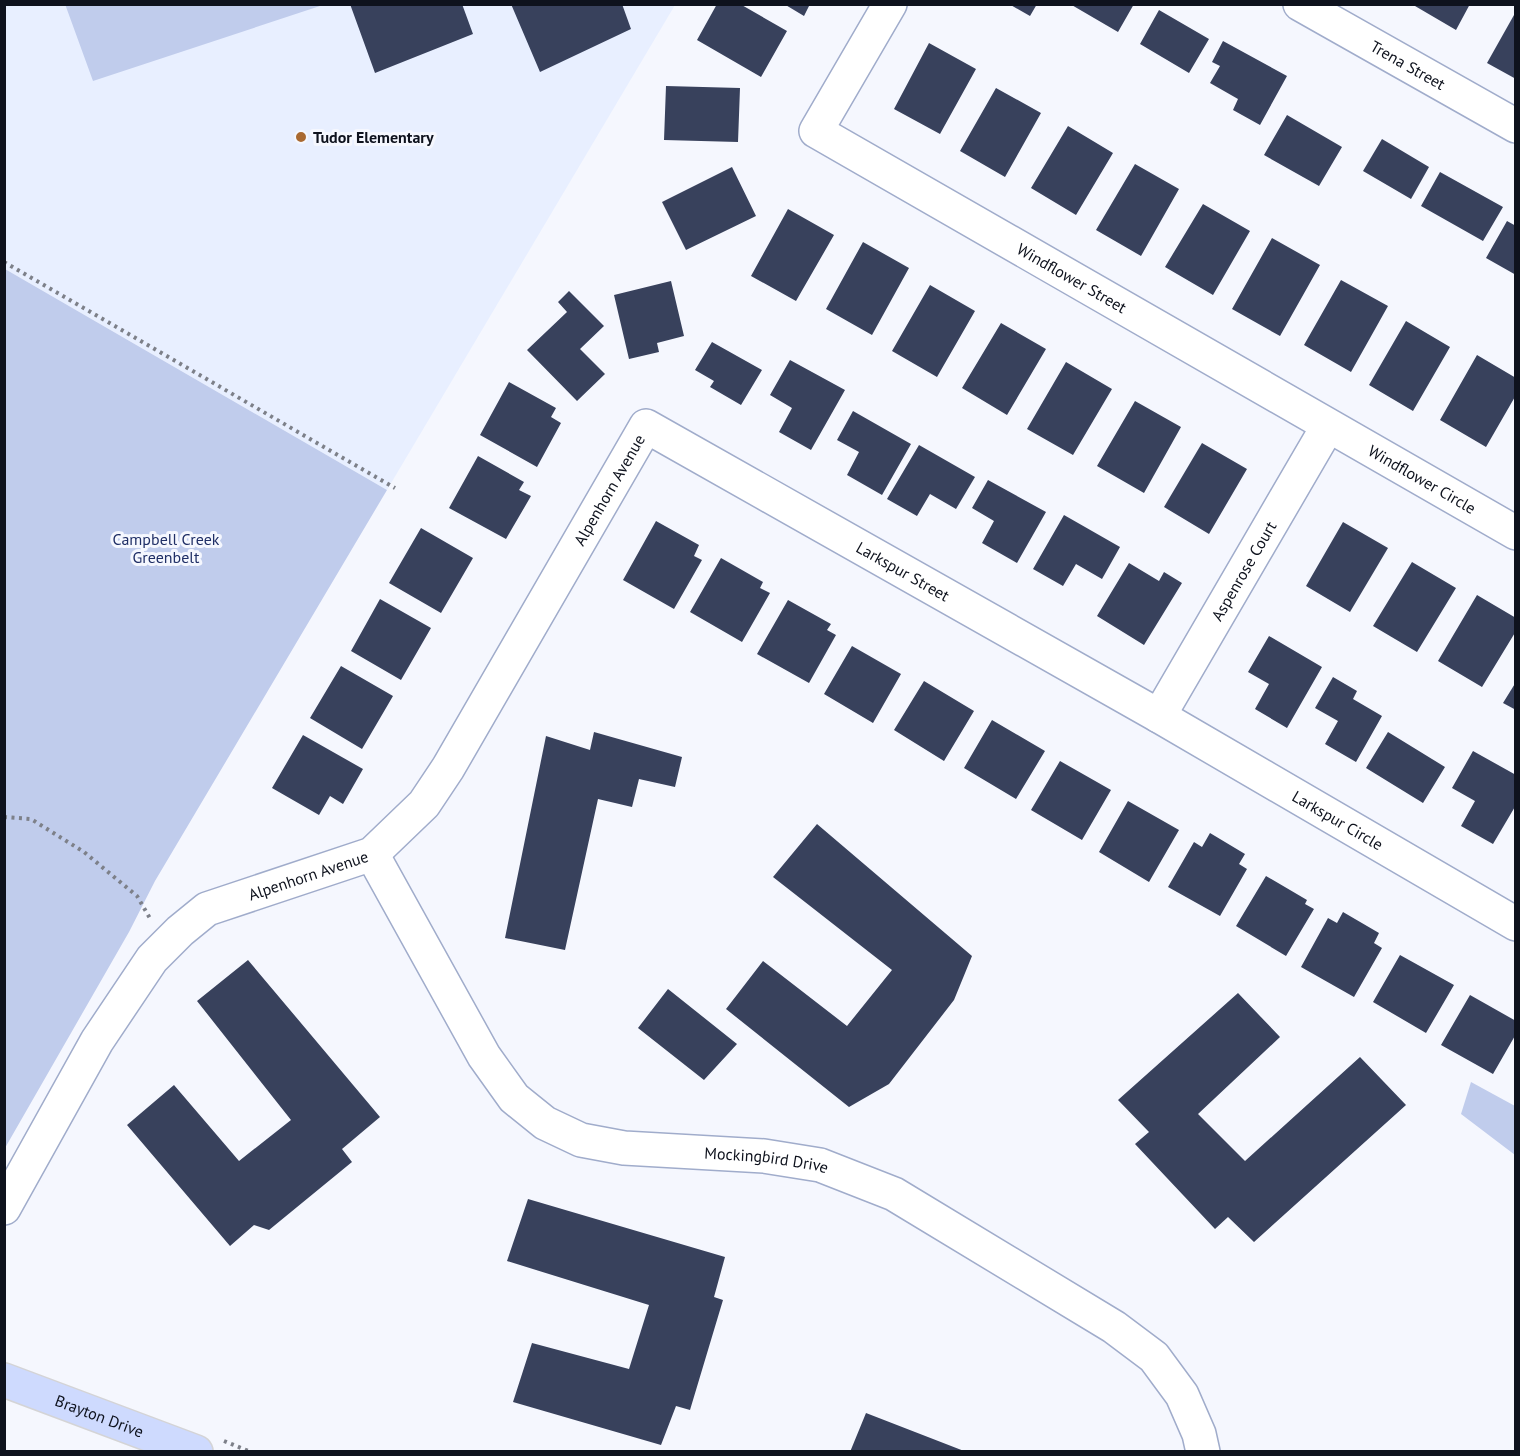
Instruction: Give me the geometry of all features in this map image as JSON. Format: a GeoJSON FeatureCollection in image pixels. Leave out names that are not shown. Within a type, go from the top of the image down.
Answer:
{"type":"FeatureCollection","features":[{"type":"Feature","properties":{"kind":"main road","name":"Brayton Drive"},"geometry":{"type":"LineString","coordinates":[[4,1380],[196,1452]]}},
{"type":"Feature","properties":{"kind":"street","name":"Windflower Street"},"geometry":{"type":"LineString","coordinates":[[890,4],[816,131],[1328,426]]}},
{"type":"Feature","properties":{"kind":"street","name":"Trena Street"},"geometry":{"type":"LineString","coordinates":[[1300,4],[1515,126]]}},
{"type":"Feature","properties":{"kind":"street","name":"Larkspur Street"},"geometry":{"type":"LineString","coordinates":[[646,426],[1160,716]]}},
{"type":"Feature","properties":{"kind":"street","name":"Alpenhorn Avenue"},"geometry":{"type":"LineString","coordinates":[[4,1208],[97,1041],[152,959],[165,945],[207,909],[372,854],[424,804],[442,777],[646,426]]}},
{"type":"Feature","properties":{"kind":"street","name":"Windflower Circle"},"geometry":{"type":"LineString","coordinates":[[1328,426],[1515,533]]}},
{"type":"Feature","properties":{"kind":"street","name":"Aspenrose Court"},"geometry":{"type":"LineString","coordinates":[[1160,716],[1328,426]]}},
{"type":"Feature","properties":{"kind":"street","name":"Larkspur Circle"},"geometry":{"type":"LineString","coordinates":[[1160,716],[1515,924]]}},
{"type":"Feature","properties":{"kind":"street","name":"Mockingbird Drive"},"geometry":{"type":"LineString","coordinates":[[372,854],[484,1056],[514,1098],[545,1123],[582,1140],[624,1148],[764,1156],[820,1165],[894,1194],[1114,1327],[1154,1357],[1182,1395],[1200,1434],[1203,1452]]}},
{"type":"Feature","properties":{"kind":"path"},"geometry":{"type":"LineString","coordinates":[[4,262],[395,488]]}},
{"type":"Feature","properties":{"kind":"path"},"geometry":{"type":"LineString","coordinates":[[4,817],[31,819],[84,852],[137,896],[165,945]]}},
{"type":"Feature","properties":{"kind":"shaded area","name":"Tudor Elementary"},"geometry":{"type":"Polygon","coordinates":[[[5,5],[675,5],[387,490],[5,269],[5,5]]]}},
{"type":"Feature","properties":{"kind":"green space"},"geometry":{"type":"Polygon","coordinates":[[[65,4],[323,4],[323,5],[93,81],[65,4]]]}},
{"type":"Feature","properties":{"kind":"green space","name":"Campbell Creek Greenbelt"},"geometry":{"type":"Polygon","coordinates":[[[5,269],[387,490],[155,881],[129,932],[5,1148],[5,269]]]}},
{"type":"Feature","properties":{"kind":"green space"},"geometry":{"type":"Polygon","coordinates":[[[1471,1082],[1515,1106],[1515,1155],[1461,1114],[1471,1082]]]}},
{"type":"Feature","properties":{"kind":"building"},"geometry":{"type":"Polygon","coordinates":[[[350,4],[462,4],[473,34],[375,73],[350,4]]]}},
{"type":"Feature","properties":{"kind":"building"},"geometry":{"type":"Polygon","coordinates":[[[511,4],[622,4],[631,29],[540,72],[511,4]]]}},
{"type":"Feature","properties":{"kind":"building"},"geometry":{"type":"Polygon","coordinates":[[[717,4],[740,4],[787,31],[761,77],[697,40],[717,4]]]}},
{"type":"Feature","properties":{"kind":"building"},"geometry":{"type":"Polygon","coordinates":[[[784,4],[810,4],[804,16],[784,4]]]}},
{"type":"Feature","properties":{"kind":"building"},"geometry":{"type":"Polygon","coordinates":[[[1009,4],[1037,4],[1030,16],[1009,4]]]}},
{"type":"Feature","properties":{"kind":"building"},"geometry":{"type":"Polygon","coordinates":[[[1070,4],[1134,4],[1118,32],[1070,4]]]}},
{"type":"Feature","properties":{"kind":"building"},"geometry":{"type":"Polygon","coordinates":[[[1416,4],[1470,4],[1456,30],[1415,6],[1416,4]]]}},
{"type":"Feature","properties":{"kind":"building"},"geometry":{"type":"Polygon","coordinates":[[[1159,10],[1209,39],[1189,73],[1140,44],[1159,10]]]}},
{"type":"Feature","properties":{"kind":"building"},"geometry":{"type":"Polygon","coordinates":[[[1514,15],[1516,16],[1516,79],[1487,63],[1514,15]]]}},
{"type":"Feature","properties":{"kind":"building"},"geometry":{"type":"Polygon","coordinates":[[[1223,41],[1287,76],[1260,125],[1233,110],[1238,99],[1210,83],[1220,66],[1212,62],[1223,41]]]}},
{"type":"Feature","properties":{"kind":"building"},"geometry":{"type":"Polygon","coordinates":[[[929,43],[976,69],[940,134],[894,109],[929,43]]]}},
{"type":"Feature","properties":{"kind":"building"},"geometry":{"type":"Polygon","coordinates":[[[666,86],[740,88],[738,142],[664,140],[666,86]]]}},
{"type":"Feature","properties":{"kind":"building"},"geometry":{"type":"Polygon","coordinates":[[[996,88],[1041,113],[1005,177],[960,151],[996,88]]]}},
{"type":"Feature","properties":{"kind":"building"},"geometry":{"type":"Polygon","coordinates":[[[1287,115],[1342,147],[1319,186],[1264,155],[1287,115]]]}},
{"type":"Feature","properties":{"kind":"building"},"geometry":{"type":"Polygon","coordinates":[[[1068,126],[1113,153],[1076,215],[1031,188],[1068,126]]]}},
{"type":"Feature","properties":{"kind":"building"},"geometry":{"type":"Polygon","coordinates":[[[1382,139],[1429,167],[1411,199],[1363,171],[1382,139]]]}},
{"type":"Feature","properties":{"kind":"building"},"geometry":{"type":"Polygon","coordinates":[[[1135,164],[1179,189],[1141,256],[1096,230],[1135,164]]]}},
{"type":"Feature","properties":{"kind":"building"},"geometry":{"type":"Polygon","coordinates":[[[732,167],[756,216],[686,250],[662,202],[732,167]]]}},
{"type":"Feature","properties":{"kind":"building"},"geometry":{"type":"Polygon","coordinates":[[[1440,172],[1503,207],[1483,241],[1421,206],[1440,172]]]}},
{"type":"Feature","properties":{"kind":"building"},"geometry":{"type":"Polygon","coordinates":[[[1203,204],[1250,231],[1213,295],[1165,267],[1203,204]]]}},
{"type":"Feature","properties":{"kind":"building"},"geometry":{"type":"Polygon","coordinates":[[[788,209],[834,235],[796,301],[751,276],[788,209]]]}},
{"type":"Feature","properties":{"kind":"building"},"geometry":{"type":"Polygon","coordinates":[[[1507,221],[1516,226],[1516,275],[1486,258],[1507,221]]]}},
{"type":"Feature","properties":{"kind":"building"},"geometry":{"type":"Polygon","coordinates":[[[1272,238],[1320,265],[1280,336],[1232,309],[1272,238]]]}},
{"type":"Feature","properties":{"kind":"building"},"geometry":{"type":"Polygon","coordinates":[[[863,242],[909,268],[872,335],[826,309],[863,242]]]}},
{"type":"Feature","properties":{"kind":"building"},"geometry":{"type":"Polygon","coordinates":[[[1341,280],[1388,306],[1351,372],[1304,345],[1341,280]]]}},
{"type":"Feature","properties":{"kind":"building"},"geometry":{"type":"Polygon","coordinates":[[[671,281],[684,336],[657,343],[659,352],[629,359],[614,295],[671,281]]]}},
{"type":"Feature","properties":{"kind":"building"},"geometry":{"type":"Polygon","coordinates":[[[930,285],[975,311],[937,377],[892,351],[930,285]]]}},
{"type":"Feature","properties":{"kind":"building"},"geometry":{"type":"Polygon","coordinates":[[[569,291],[604,326],[580,349],[605,374],[577,401],[527,350],[567,312],[558,302],[569,291]]]}},
{"type":"Feature","properties":{"kind":"building"},"geometry":{"type":"Polygon","coordinates":[[[1406,321],[1450,347],[1413,411],[1369,385],[1406,321]]]}},
{"type":"Feature","properties":{"kind":"building"},"geometry":{"type":"Polygon","coordinates":[[[1001,323],[1046,349],[1007,415],[962,388],[1001,323]]]}},
{"type":"Feature","properties":{"kind":"building"},"geometry":{"type":"Polygon","coordinates":[[[712,342],[762,370],[741,405],[710,387],[714,381],[695,370],[712,342]]]}},
{"type":"Feature","properties":{"kind":"building"},"geometry":{"type":"Polygon","coordinates":[[[1477,355],[1516,378],[1516,395],[1486,447],[1440,420],[1477,355]]]}},
{"type":"Feature","properties":{"kind":"building"},"geometry":{"type":"Polygon","coordinates":[[[790,360],[845,390],[811,450],[779,432],[792,408],[770,395],[790,360]]]}},
{"type":"Feature","properties":{"kind":"building"},"geometry":{"type":"Polygon","coordinates":[[[1066,362],[1112,389],[1073,455],[1027,429],[1066,362]]]}},
{"type":"Feature","properties":{"kind":"building"},"geometry":{"type":"Polygon","coordinates":[[[509,382],[556,408],[551,417],[561,423],[537,467],[480,435],[509,382]]]}},
{"type":"Feature","properties":{"kind":"building"},"geometry":{"type":"Polygon","coordinates":[[[1135,401],[1181,427],[1144,493],[1097,466],[1135,401]]]}},
{"type":"Feature","properties":{"kind":"building"},"geometry":{"type":"Polygon","coordinates":[[[853,411],[911,444],[882,495],[847,475],[859,452],[837,440],[853,411]]]}},
{"type":"Feature","properties":{"kind":"building"},"geometry":{"type":"Polygon","coordinates":[[[1202,443],[1247,469],[1209,534],[1164,507],[1202,443]]]}},
{"type":"Feature","properties":{"kind":"building"},"geometry":{"type":"Polygon","coordinates":[[[919,445],[975,477],[956,509],[930,494],[917,516],[887,499],[919,445]]]}},
{"type":"Feature","properties":{"kind":"building"},"geometry":{"type":"Polygon","coordinates":[[[478,456],[524,482],[519,490],[531,496],[506,539],[449,508],[478,456]]]}},
{"type":"Feature","properties":{"kind":"building"},"geometry":{"type":"Polygon","coordinates":[[[988,480],[1046,512],[1017,563],[982,543],[994,521],[972,508],[988,480]]]}},
{"type":"Feature","properties":{"kind":"building"},"geometry":{"type":"Polygon","coordinates":[[[1064,515],[1120,547],[1102,579],[1076,564],[1063,586],[1033,569],[1064,515]]]}},
{"type":"Feature","properties":{"kind":"building"},"geometry":{"type":"Polygon","coordinates":[[[656,521],[699,545],[694,556],[702,560],[674,609],[623,580],[656,521]]]}},
{"type":"Feature","properties":{"kind":"building"},"geometry":{"type":"Polygon","coordinates":[[[1343,522],[1388,548],[1350,612],[1306,586],[1343,522]]]}},
{"type":"Feature","properties":{"kind":"building"},"geometry":{"type":"Polygon","coordinates":[[[421,528],[473,558],[441,613],[389,583],[421,528]]]}},
{"type":"Feature","properties":{"kind":"building"},"geometry":{"type":"Polygon","coordinates":[[[721,558],[763,582],[760,588],[770,593],[742,642],[690,612],[721,558]]]}},
{"type":"Feature","properties":{"kind":"building"},"geometry":{"type":"Polygon","coordinates":[[[1412,562],[1456,588],[1417,652],[1373,626],[1412,562]]]}},
{"type":"Feature","properties":{"kind":"building"},"geometry":{"type":"Polygon","coordinates":[[[1129,563],[1159,581],[1164,572],[1182,583],[1144,645],[1097,616],[1129,563]]]}},
{"type":"Feature","properties":{"kind":"building"},"geometry":{"type":"Polygon","coordinates":[[[1477,595],[1516,618],[1516,631],[1482,687],[1438,661],[1477,595]]]}},
{"type":"Feature","properties":{"kind":"building"},"geometry":{"type":"Polygon","coordinates":[[[380,599],[431,628],[401,680],[351,651],[380,599]]]}},
{"type":"Feature","properties":{"kind":"building"},"geometry":{"type":"Polygon","coordinates":[[[788,600],[831,624],[827,630],[836,635],[809,683],[757,654],[788,600]]]}},
{"type":"Feature","properties":{"kind":"building"},"geometry":{"type":"Polygon","coordinates":[[[1269,636],[1322,667],[1287,728],[1255,709],[1269,684],[1248,672],[1269,636]]]}},
{"type":"Feature","properties":{"kind":"building"},"geometry":{"type":"Polygon","coordinates":[[[852,646],[901,674],[873,723],[824,694],[852,646]]]}},
{"type":"Feature","properties":{"kind":"building"},"geometry":{"type":"Polygon","coordinates":[[[341,666],[393,696],[362,749],[310,718],[341,666]]]}},
{"type":"Feature","properties":{"kind":"building"},"geometry":{"type":"Polygon","coordinates":[[[1333,677],[1357,691],[1353,699],[1382,716],[1356,762],[1325,744],[1338,721],[1315,708],[1333,677]]]}},
{"type":"Feature","properties":{"kind":"building"},"geometry":{"type":"Polygon","coordinates":[[[924,681],[974,711],[944,761],[894,730],[924,681]]]}},
{"type":"Feature","properties":{"kind":"building"},"geometry":{"type":"Polygon","coordinates":[[[1516,682],[1516,710],[1503,703],[1516,682]]]}},
{"type":"Feature","properties":{"kind":"building"},"geometry":{"type":"Polygon","coordinates":[[[992,720],[1045,751],[1016,799],[964,768],[992,720]]]}},
{"type":"Feature","properties":{"kind":"building"},"geometry":{"type":"Polygon","coordinates":[[[594,732],[682,757],[675,787],[639,779],[632,807],[598,799],[565,950],[505,938],[546,736],[590,750],[594,732]]]}},
{"type":"Feature","properties":{"kind":"building"},"geometry":{"type":"Polygon","coordinates":[[[1388,732],[1445,767],[1423,803],[1366,768],[1388,732]]]}},
{"type":"Feature","properties":{"kind":"building"},"geometry":{"type":"Polygon","coordinates":[[[303,735],[363,769],[343,804],[330,796],[319,815],[272,788],[303,735]]]}},
{"type":"Feature","properties":{"kind":"building"},"geometry":{"type":"Polygon","coordinates":[[[1473,751],[1516,775],[1516,805],[1493,844],[1461,826],[1475,801],[1452,788],[1473,751]]]}},
{"type":"Feature","properties":{"kind":"building"},"geometry":{"type":"Polygon","coordinates":[[[1060,761],[1111,790],[1082,840],[1031,810],[1060,761]]]}},
{"type":"Feature","properties":{"kind":"building"},"geometry":{"type":"Polygon","coordinates":[[[1128,801],[1179,830],[1149,882],[1099,852],[1128,801]]]}},
{"type":"Feature","properties":{"kind":"building"},"geometry":{"type":"Polygon","coordinates":[[[817,824],[972,956],[954,1000],[889,1084],[849,1107],[726,1009],[763,961],[847,1026],[892,970],[773,877],[817,824]]]}},
{"type":"Feature","properties":{"kind":"building"},"geometry":{"type":"Polygon","coordinates":[[[1210,833],[1245,854],[1239,864],[1247,869],[1220,916],[1168,887],[1194,842],[1202,847],[1210,833]]]}},
{"type":"Feature","properties":{"kind":"building"},"geometry":{"type":"Polygon","coordinates":[[[1266,876],[1307,900],[1305,904],[1314,909],[1286,956],[1236,926],[1266,876]]]}},
{"type":"Feature","properties":{"kind":"building"},"geometry":{"type":"Polygon","coordinates":[[[1343,912],[1379,933],[1374,943],[1382,948],[1354,997],[1301,967],[1328,918],[1337,923],[1343,912]]]}},
{"type":"Feature","properties":{"kind":"building"},"geometry":{"type":"Polygon","coordinates":[[[1400,955],[1454,985],[1426,1033],[1373,1002],[1400,955]]]}},
{"type":"Feature","properties":{"kind":"building"},"geometry":{"type":"Polygon","coordinates":[[[248,960],[380,1117],[342,1149],[352,1162],[269,1230],[254,1225],[230,1246],[127,1125],[174,1085],[239,1161],[291,1120],[197,1001],[248,960]]]}},
{"type":"Feature","properties":{"kind":"building"},"geometry":{"type":"Polygon","coordinates":[[[668,989],[737,1044],[704,1080],[638,1028],[668,989]]]}},
{"type":"Feature","properties":{"kind":"building"},"geometry":{"type":"Polygon","coordinates":[[[1238,993],[1280,1037],[1198,1114],[1245,1161],[1360,1057],[1406,1105],[1254,1242],[1228,1217],[1215,1229],[1135,1144],[1149,1132],[1118,1100],[1238,993]]]}},
{"type":"Feature","properties":{"kind":"building"},"geometry":{"type":"Polygon","coordinates":[[[1470,995],[1516,1021],[1516,1034],[1493,1074],[1441,1045],[1470,995]]]}},
{"type":"Feature","properties":{"kind":"building"},"geometry":{"type":"Polygon","coordinates":[[[528,1199],[725,1257],[714,1297],[723,1300],[690,1410],[676,1406],[661,1445],[513,1402],[532,1343],[629,1369],[649,1305],[507,1261],[528,1199]]]}},
{"type":"Feature","properties":{"kind":"building"},"geometry":{"type":"Polygon","coordinates":[[[866,1413],[964,1451],[964,1452],[850,1452],[866,1413]]]}},
{"type":"Feature","properties":{"kind":"place","name":"Tudor Elementary"},"geometry":{"type":"Point","coordinates":[301,137]}}]}
